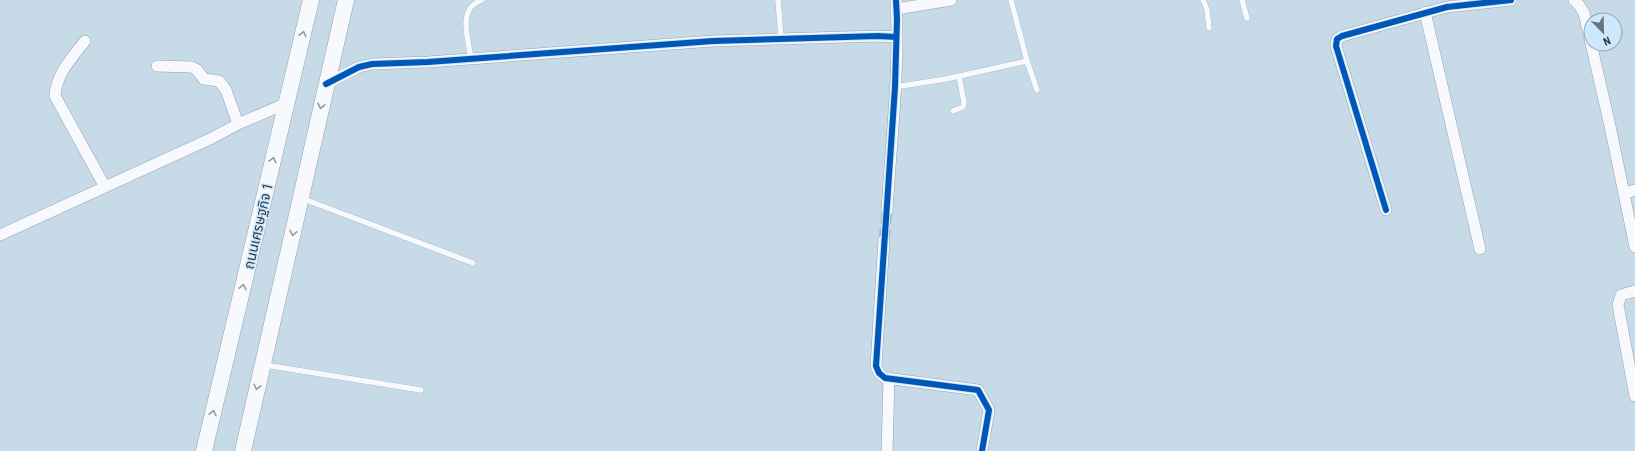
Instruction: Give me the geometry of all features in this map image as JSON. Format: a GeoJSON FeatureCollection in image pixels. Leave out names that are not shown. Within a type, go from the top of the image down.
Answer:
{"type":"FeatureCollection","features":[{"type":"Feature","properties":{"kind":"main road","name":"ถนนเศรษฐกิจ 1"},"geometry":{"type":"LineString","coordinates":[[204,451],[311,0]]}},
{"type":"Feature","properties":{"kind":"main road"},"geometry":{"type":"LineString","coordinates":[[243,451],[346,0]]}},
{"type":"Feature","properties":{"kind":"street"},"geometry":{"type":"LineString","coordinates":[[887,211],[895,87],[896,4],[951,0]]}},
{"type":"Feature","properties":{"kind":"street"},"geometry":{"type":"LineString","coordinates":[[1386,210],[1336,46],[1337,39],[1342,36],[1424,12],[1447,7],[1511,0]]}},
{"type":"Feature","properties":{"kind":"street"},"geometry":{"type":"LineString","coordinates":[[1574,0],[1584,13],[1610,126],[1635,247]]}},
{"type":"Feature","properties":{"kind":"street"},"geometry":{"type":"LineString","coordinates":[[1424,12],[1480,249]]}},
{"type":"Feature","properties":{"kind":"street"},"geometry":{"type":"LineString","coordinates":[[326,84],[365,65],[428,62],[713,41],[781,38],[896,37]]}},
{"type":"Feature","properties":{"kind":"street"},"geometry":{"type":"LineString","coordinates":[[85,41],[59,76],[55,85],[55,96],[105,187]]}},
{"type":"Feature","properties":{"kind":"street"},"geometry":{"type":"LineString","coordinates":[[157,66],[192,67],[197,70],[204,79],[219,81],[226,90],[238,124]]}},
{"type":"Feature","properties":{"kind":"street"},"geometry":{"type":"LineString","coordinates":[[0,235],[212,138],[238,124],[287,104]]}},
{"type":"Feature","properties":{"kind":"street"},"geometry":{"type":"LineString","coordinates":[[1624,194],[1635,190]]}},
{"type":"Feature","properties":{"kind":"street"},"geometry":{"type":"LineString","coordinates":[[884,240],[876,366],[879,373],[884,378],[978,390],[989,410],[982,451]]}},
{"type":"Feature","properties":{"kind":"street"},"geometry":{"type":"LineString","coordinates":[[1635,292],[1620,294],[1618,305],[1635,396]]}},
{"type":"Feature","properties":{"kind":"street"},"geometry":{"type":"LineString","coordinates":[[887,451],[889,378]]}},
{"type":"Feature","properties":{"kind":"lane"},"geometry":{"type":"LineString","coordinates":[[471,58],[465,18],[469,9],[477,2],[482,0]]}},
{"type":"Feature","properties":{"kind":"lane"},"geometry":{"type":"LineString","coordinates":[[778,0],[781,38]]}},
{"type":"Feature","properties":{"kind":"lane"},"geometry":{"type":"LineString","coordinates":[[1010,0],[1027,61],[1037,90]]}},
{"type":"Feature","properties":{"kind":"lane"},"geometry":{"type":"LineString","coordinates":[[1203,0],[1207,9],[1209,28]]}},
{"type":"Feature","properties":{"kind":"lane"},"geometry":{"type":"LineString","coordinates":[[1242,0],[1247,18]]}},
{"type":"Feature","properties":{"kind":"lane"},"geometry":{"type":"LineString","coordinates":[[895,87],[959,76],[1027,61]]}},
{"type":"Feature","properties":{"kind":"lane"},"geometry":{"type":"LineString","coordinates":[[953,111],[963,107],[964,102],[959,76]]}},
{"type":"Feature","properties":{"kind":"lane"},"geometry":{"type":"LineString","coordinates":[[301,198],[473,263]]}},
{"type":"Feature","properties":{"kind":"lane"},"geometry":{"type":"LineString","coordinates":[[263,364],[421,390]]}},
{"type":"Feature","properties":{"kind":"tunnel"},"geometry":{"type":"LineString","coordinates":[[884,240],[887,211]]}},
{"type":"Feature","properties":{"kind":"cycle path"},"geometry":{"type":"LineString","coordinates":[[896,0],[897,19],[895,87],[876,366],[879,373],[885,378],[978,390],[989,410],[982,451]]}},
{"type":"Feature","properties":{"kind":"cycle path"},"geometry":{"type":"LineString","coordinates":[[1386,210],[1336,46],[1337,39],[1342,36],[1447,7],[1511,0]]}},
{"type":"Feature","properties":{"kind":"cycle path"},"geometry":{"type":"LineString","coordinates":[[326,84],[359,67],[372,64],[428,62],[713,41],[878,36],[896,37]]}}]}
